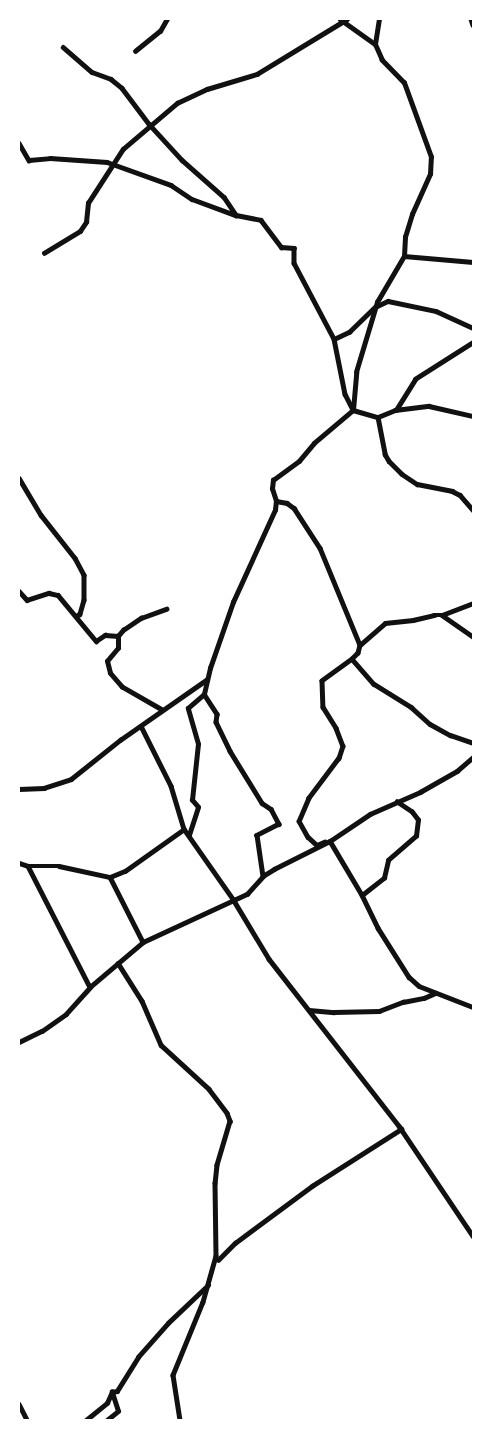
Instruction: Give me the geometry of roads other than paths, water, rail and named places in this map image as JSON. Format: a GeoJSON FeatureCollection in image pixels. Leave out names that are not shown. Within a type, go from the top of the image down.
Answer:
{"type":"FeatureCollection","features":[{"type":"Feature","properties":{"kind":"street"},"geometry":{"type":"LineString","coordinates":[[135,50],[160,31],[166,23],[166,19]]}},
{"type":"Feature","properties":{"kind":"street"},"geometry":{"type":"LineString","coordinates":[[375,44],[379,19]]}},
{"type":"Feature","properties":{"kind":"street"},"geometry":{"type":"LineString","coordinates":[[471,19],[473,25]]}},
{"type":"Feature","properties":{"kind":"street"},"geometry":{"type":"LineString","coordinates":[[44,254],[80,231],[86,222],[88,204],[123,149],[178,103],[207,89],[258,74],[343,20],[375,44],[382,60],[404,83],[431,157],[430,174],[412,214],[405,237],[404,256],[375,307],[358,326],[334,338]]}},
{"type":"Feature","properties":{"kind":"street"},"geometry":{"type":"LineString","coordinates":[[63,47],[92,72],[111,79],[122,88],[151,127],[182,160],[224,197],[236,215]]}},
{"type":"Feature","properties":{"kind":"street"},"geometry":{"type":"LineString","coordinates":[[19,143],[29,160],[50,158],[112,164],[171,185],[192,199],[236,215],[261,220],[281,247],[294,248],[294,263],[334,338],[345,394],[353,410],[378,416],[396,410],[429,406],[473,416]]}},
{"type":"Feature","properties":{"kind":"street"},"geometry":{"type":"LineString","coordinates":[[404,256],[473,262]]}},
{"type":"Feature","properties":{"kind":"street"},"geometry":{"type":"LineString","coordinates":[[189,835],[198,807],[192,800],[198,744],[188,708],[204,694],[206,680],[239,587],[275,510],[276,501],[272,490],[273,480],[299,461],[314,443],[353,410],[356,372],[375,307],[388,301],[424,307],[473,328]]}},
{"type":"Feature","properties":{"kind":"street"},"geometry":{"type":"LineString","coordinates":[[396,410],[415,379],[473,342]]}},
{"type":"Feature","properties":{"kind":"street"},"geometry":{"type":"LineString","coordinates":[[378,416],[386,454],[389,461],[402,474],[417,484],[452,491],[460,496],[473,510]]}},
{"type":"Feature","properties":{"kind":"street"},"geometry":{"type":"LineString","coordinates":[[19,478],[41,516],[75,558],[84,575],[84,600],[80,614],[77,616]]}},
{"type":"Feature","properties":{"kind":"street"},"geometry":{"type":"LineString","coordinates":[[276,501],[287,503],[294,508],[320,548],[360,645]]}},
{"type":"Feature","properties":{"kind":"street"},"geometry":{"type":"LineString","coordinates":[[19,591],[27,600],[49,593],[58,595],[96,641],[105,635],[118,636],[141,618],[166,610]]}},
{"type":"Feature","properties":{"kind":"street"},"geometry":{"type":"LineString","coordinates":[[331,841],[317,845],[308,837],[299,821],[309,798],[339,758],[343,746],[336,728],[323,707],[322,681],[352,659],[358,653],[360,645],[385,623],[442,615],[473,603]]}},
{"type":"Feature","properties":{"kind":"street"},"geometry":{"type":"LineString","coordinates":[[442,615],[473,637]]}},
{"type":"Feature","properties":{"kind":"street"},"geometry":{"type":"LineString","coordinates":[[118,636],[118,648],[107,661],[110,673],[122,687],[162,710]]}},
{"type":"Feature","properties":{"kind":"street"},"geometry":{"type":"LineString","coordinates":[[352,659],[374,684],[411,707],[430,724],[450,736],[473,743]]}},
{"type":"Feature","properties":{"kind":"street"},"geometry":{"type":"LineString","coordinates":[[19,789],[44,788],[72,780],[162,710],[206,680]]}},
{"type":"Feature","properties":{"kind":"street"},"geometry":{"type":"LineString","coordinates":[[204,694],[217,714],[216,722],[230,751],[262,803],[272,809],[279,824],[257,835],[263,876]]}},
{"type":"Feature","properties":{"kind":"street"},"geometry":{"type":"LineString","coordinates":[[141,726],[167,776],[184,830],[233,899],[269,959],[401,1129],[473,1236]]}},
{"type":"Feature","properties":{"kind":"street"},"geometry":{"type":"LineString","coordinates":[[19,1042],[42,1031],[66,1014],[90,988],[143,942],[247,894],[263,876],[331,841],[370,814],[457,771],[473,757]]}},
{"type":"Feature","properties":{"kind":"street"},"geometry":{"type":"LineString","coordinates":[[362,895],[384,878],[388,860],[416,836],[418,820],[412,812],[397,802]]}},
{"type":"Feature","properties":{"kind":"street"},"geometry":{"type":"LineString","coordinates":[[19,863],[28,866],[59,866],[110,877],[125,872],[184,830]]}},
{"type":"Feature","properties":{"kind":"street"},"geometry":{"type":"LineString","coordinates":[[331,841],[362,895],[378,928],[409,977],[419,986],[473,1008]]}},
{"type":"Feature","properties":{"kind":"street"},"geometry":{"type":"LineString","coordinates":[[28,866],[90,988]]}},
{"type":"Feature","properties":{"kind":"street"},"geometry":{"type":"LineString","coordinates":[[110,877],[143,942]]}},
{"type":"Feature","properties":{"kind":"street"},"geometry":{"type":"LineString","coordinates":[[118,963],[142,1001],[161,1045],[209,1089],[227,1113],[230,1121],[216,1174],[216,1256],[209,1284],[173,1374],[180,1420]]}},
{"type":"Feature","properties":{"kind":"street"},"geometry":{"type":"LineString","coordinates":[[309,1010],[379,1012],[435,993]]}},
{"type":"Feature","properties":{"kind":"street"},"geometry":{"type":"LineString","coordinates":[[218,1260],[235,1243],[312,1186],[401,1129]]}},
{"type":"Feature","properties":{"kind":"street"},"geometry":{"type":"LineString","coordinates":[[86,1420],[107,1403],[112,1392],[117,1391],[138,1357],[168,1323],[209,1284]]}},
{"type":"Feature","properties":{"kind":"street"},"geometry":{"type":"LineString","coordinates":[[107,1420],[118,1411],[112,1392]]}},
{"type":"Feature","properties":{"kind":"street"},"geometry":{"type":"LineString","coordinates":[[19,1404],[27,1420]]}}]}
